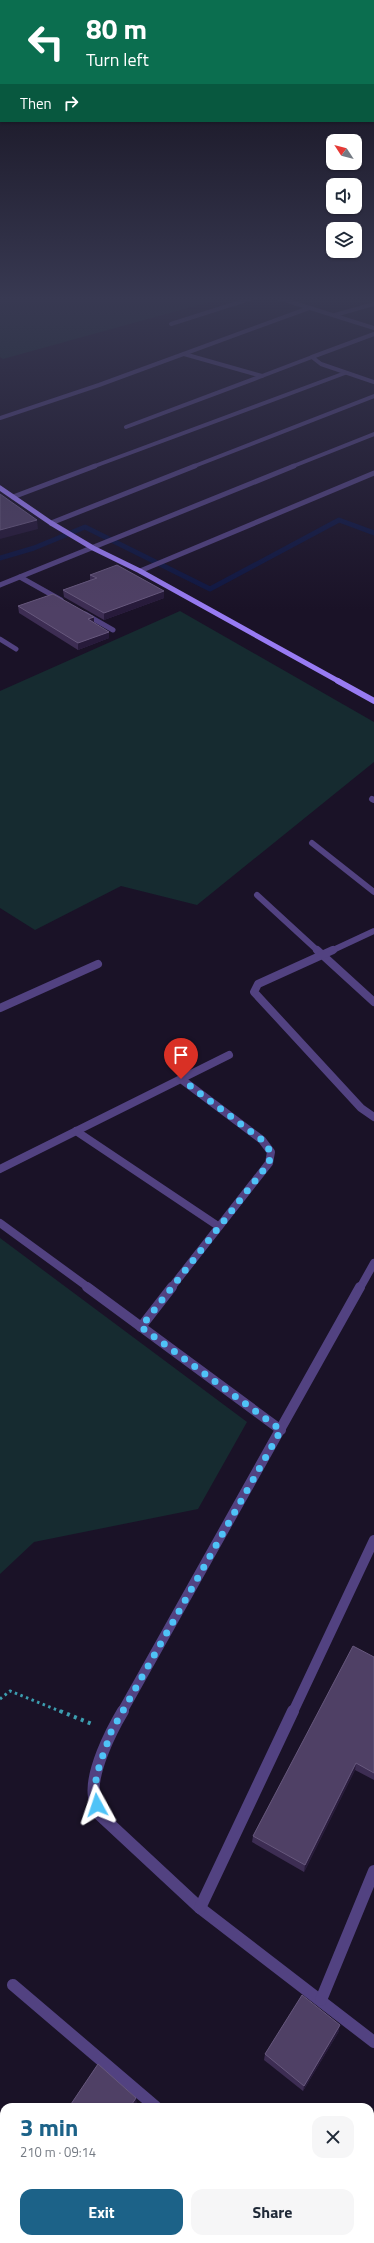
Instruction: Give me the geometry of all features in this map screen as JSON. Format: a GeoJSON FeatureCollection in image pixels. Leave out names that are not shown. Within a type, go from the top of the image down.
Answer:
{"type":"FeatureCollection","features":[{"type":"Feature","properties":{"kind":"main road"},"geometry":{"type":"LineString","coordinates":[[0,488],[51,523],[93,548],[140,571],[374,701]]}},
{"type":"Feature","properties":{"kind":"street"},"geometry":{"type":"LineString","coordinates":[[0,418],[52,401]]}},
{"type":"Feature","properties":{"kind":"street"},"geometry":{"type":"LineString","coordinates":[[126,427],[196,401]]}},
{"type":"Feature","properties":{"kind":"street"},"geometry":{"type":"LineString","coordinates":[[13,497],[271,401]]}},
{"type":"Feature","properties":{"kind":"street"},"geometry":{"type":"LineString","coordinates":[[51,523],[362,401]]}},
{"type":"Feature","properties":{"kind":"street"},"geometry":{"type":"LineString","coordinates":[[0,585],[374,434]]}},
{"type":"Feature","properties":{"kind":"street"},"geometry":{"type":"LineString","coordinates":[[140,571],[374,473]]}},
{"type":"Feature","properties":{"kind":"street"},"geometry":{"type":"LineString","coordinates":[[20,577],[67,604]]}},
{"type":"Feature","properties":{"kind":"street"},"geometry":{"type":"LineString","coordinates":[[80,611],[113,630]]}},
{"type":"Feature","properties":{"kind":"street"},"geometry":{"type":"LineString","coordinates":[[0,639],[16,649]]}},
{"type":"Feature","properties":{"kind":"street"},"geometry":{"type":"LineString","coordinates":[[312,844],[374,892]]}},
{"type":"Feature","properties":{"kind":"street"},"geometry":{"type":"LineString","coordinates":[[257,895],[374,1002]]}},
{"type":"Feature","properties":{"kind":"street"},"geometry":{"type":"LineString","coordinates":[[374,931],[322,953],[258,984],[254,992],[361,1108],[374,1117]]}},
{"type":"Feature","properties":{"kind":"street"},"geometry":{"type":"LineString","coordinates":[[0,1008],[98,964]]}},
{"type":"Feature","properties":{"kind":"street"},"geometry":{"type":"LineString","coordinates":[[0,1169],[229,1055]]}},
{"type":"Feature","properties":{"kind":"street"},"geometry":{"type":"LineString","coordinates":[[141,1327],[218,1226],[269,1163],[271,1152],[262,1140],[181,1079]]}},
{"type":"Feature","properties":{"kind":"street"},"geometry":{"type":"LineString","coordinates":[[76,1131],[218,1226]]}},
{"type":"Feature","properties":{"kind":"street"},"geometry":{"type":"LineString","coordinates":[[0,1223],[281,1430]]}},
{"type":"Feature","properties":{"kind":"street"},"geometry":{"type":"LineString","coordinates":[[374,1264],[111,1732],[96,1777],[94,1796],[100,1815],[200,1908],[374,2042]]}},
{"type":"Feature","properties":{"kind":"street"},"geometry":{"type":"LineString","coordinates":[[200,1908],[374,1540]]}},
{"type":"Feature","properties":{"kind":"street"},"geometry":{"type":"LineString","coordinates":[[321,2000],[374,1871]]}},
{"type":"Feature","properties":{"kind":"street"},"geometry":{"type":"LineString","coordinates":[[13,1985],[151,2103]]}},
{"type":"Feature","properties":{"kind":"path"},"geometry":{"type":"LineString","coordinates":[[0,1699],[10,1691],[111,1732]]}},
{"type":"Feature","properties":{"kind":"green space"},"geometry":{"type":"Polygon","coordinates":[[[180,611],[374,722],[374,762],[197,905],[121,886],[35,930],[0,908],[0,691],[180,611]]]}},
{"type":"Feature","properties":{"kind":"green space"},"geometry":{"type":"Polygon","coordinates":[[[0,1238],[247,1422],[198,1509],[34,1542],[0,1574],[0,1238]]]}},
{"type":"Feature","properties":{"kind":"building"},"geometry":{"type":"Polygon","coordinates":[[[0,494],[37,520],[0,530],[0,494]]]}},
{"type":"Feature","properties":{"kind":"building"},"geometry":{"type":"Polygon","coordinates":[[[117,565],[164,591],[104,613],[63,590],[97,578],[90,575],[117,565]]]}},
{"type":"Feature","properties":{"kind":"building"},"geometry":{"type":"Polygon","coordinates":[[[53,594],[94,617],[88,619],[109,632],[78,643],[18,606],[53,594]]]}},
{"type":"Feature","properties":{"kind":"building"},"geometry":{"type":"Polygon","coordinates":[[[353,1646],[374,1657],[374,1773],[356,1763],[305,1865],[253,1836],[353,1646]]]}},
{"type":"Feature","properties":{"kind":"building"},"geometry":{"type":"Polygon","coordinates":[[[302,1995],[340,2025],[304,2086],[265,2054],[302,1995]]]}},
{"type":"Feature","properties":{"kind":"building"},"geometry":{"type":"Polygon","coordinates":[[[98,2064],[136,2098],[133,2103],[72,2103],[98,2064]]]}},
{"type":"Feature","properties":{"kind":"waterway"},"geometry":{"type":"LineString","coordinates":[[0,558],[34,548],[85,527],[210,589],[339,520],[374,533]]}},
{"type":"Feature","properties":{"kind":"route"},"geometry":{"type":"LineString","coordinates":[[97,1805],[94,1796],[96,1777],[111,1732],[281,1430],[141,1327],[218,1226],[269,1163],[271,1152],[262,1140],[181,1079]]}}]}
